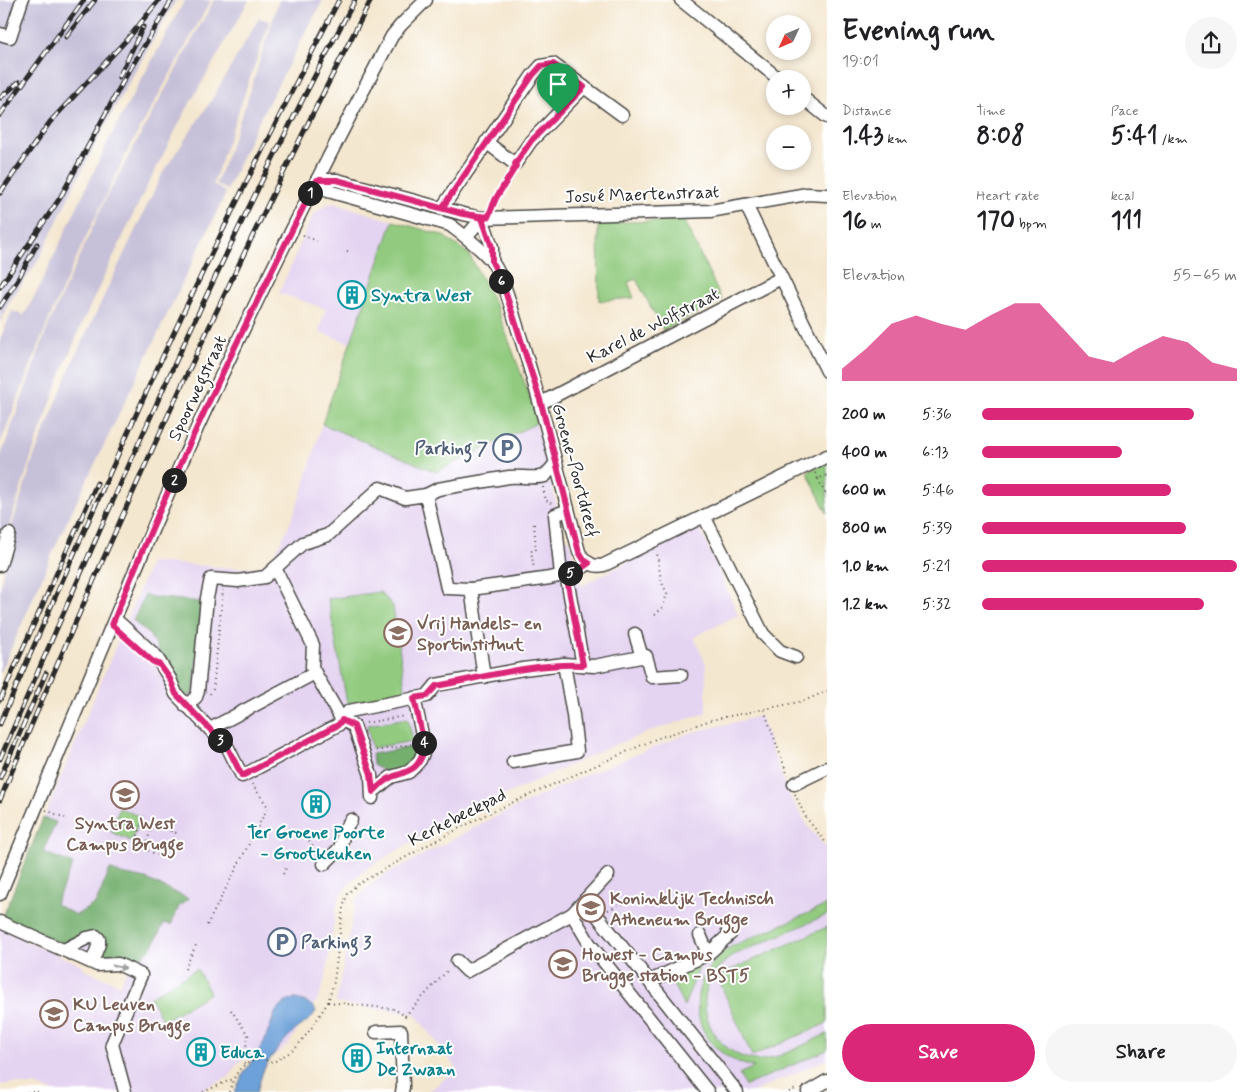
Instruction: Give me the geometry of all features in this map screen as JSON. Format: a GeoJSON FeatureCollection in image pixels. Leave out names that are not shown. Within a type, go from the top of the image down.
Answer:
{"type":"FeatureCollection","features":[{"type":"Feature","properties":{"kind":"street"},"geometry":{"type":"LineString","coordinates":[[0,34],[10,37],[22,0]]}},
{"type":"Feature","properties":{"kind":"street","name":"Spoorwegstraat"},"geometry":{"type":"LineString","coordinates":[[0,894],[113,622],[188,449],[291,231],[392,36],[426,0]]}},
{"type":"Feature","properties":{"kind":"street"},"geometry":{"type":"LineString","coordinates":[[680,0],[768,70]]}},
{"type":"Feature","properties":{"kind":"street"},"geometry":{"type":"LineString","coordinates":[[446,209],[487,149],[533,75],[541,66],[553,64],[622,115]]}},
{"type":"Feature","properties":{"kind":"street"},"geometry":{"type":"LineString","coordinates":[[487,149],[515,164],[531,141],[584,87]]}},
{"type":"Feature","properties":{"kind":"street"},"geometry":{"type":"LineString","coordinates":[[811,104],[827,117]]}},
{"type":"Feature","properties":{"kind":"street","name":"Groene-Poortdreef"},"geometry":{"type":"LineString","coordinates":[[317,180],[328,191],[373,196],[485,217],[492,247],[492,262]]}},
{"type":"Feature","properties":{"kind":"street","name":"Josué Maertenstraat"},"geometry":{"type":"LineString","coordinates":[[485,217],[710,211],[807,194],[827,194]]}},
{"type":"Feature","properties":{"kind":"street","name":"Groene-Poortdreef"},"geometry":{"type":"LineString","coordinates":[[373,196],[450,225],[466,237],[492,262],[502,282],[541,403],[555,464],[579,552],[584,560],[589,563],[604,565],[827,456]]}},
{"type":"Feature","properties":{"kind":"street"},"geometry":{"type":"LineString","coordinates":[[746,205],[827,372]]}},
{"type":"Feature","properties":{"kind":"street"},"geometry":{"type":"LineString","coordinates":[[466,237],[485,217]]}},
{"type":"Feature","properties":{"kind":"street","name":"Karel de Wolfstraat"},"geometry":{"type":"LineString","coordinates":[[541,403],[781,278]]}},
{"type":"Feature","properties":{"kind":"street"},"geometry":{"type":"LineString","coordinates":[[189,709],[198,691],[207,598],[211,579],[238,581],[265,577],[303,543],[328,535],[380,488],[405,498],[426,495],[438,489],[510,477],[541,477],[545,476],[555,464]]}},
{"type":"Feature","properties":{"kind":"street"},"geometry":{"type":"LineString","coordinates":[[426,495],[447,588],[471,589],[564,575],[576,572],[589,563]]}},
{"type":"Feature","properties":{"kind":"street"},"geometry":{"type":"LineString","coordinates":[[568,510],[555,515],[564,575],[583,665]]}},
{"type":"Feature","properties":{"kind":"street"},"geometry":{"type":"LineString","coordinates":[[704,516],[763,634],[780,651],[796,657]]}},
{"type":"Feature","properties":{"kind":"street"},"geometry":{"type":"LineString","coordinates":[[0,565],[9,534]]}},
{"type":"Feature","properties":{"kind":"street"},"geometry":{"type":"LineString","coordinates":[[275,568],[313,645],[312,666],[315,674],[348,723],[363,753],[371,774],[373,795],[384,781],[404,774],[415,766],[423,755],[425,748],[414,698]]}},
{"type":"Feature","properties":{"kind":"street"},"geometry":{"type":"LineString","coordinates":[[471,589],[484,677]]}},
{"type":"Feature","properties":{"kind":"street"},"geometry":{"type":"LineString","coordinates":[[113,622],[152,661],[160,665],[170,679],[176,694],[228,748],[242,776],[338,725],[348,723]]}},
{"type":"Feature","properties":{"kind":"street"},"geometry":{"type":"LineString","coordinates":[[635,634],[642,657]]}},
{"type":"Feature","properties":{"kind":"street"},"geometry":{"type":"LineString","coordinates":[[348,723],[349,711],[427,696],[436,686],[523,669],[564,664],[594,666],[646,656],[652,677],[681,676]]}},
{"type":"Feature","properties":{"kind":"street"},"geometry":{"type":"LineString","coordinates":[[513,762],[577,751],[564,664]]}},
{"type":"Feature","properties":{"kind":"street"},"geometry":{"type":"LineString","coordinates":[[210,729],[315,674]]}},
{"type":"Feature","properties":{"kind":"street"},"geometry":{"type":"LineString","coordinates":[[794,784],[827,768]]}},
{"type":"Feature","properties":{"kind":"street"},"geometry":{"type":"LineString","coordinates":[[321,859],[340,848],[345,830],[351,820]]}},
{"type":"Feature","properties":{"kind":"street"},"geometry":{"type":"LineString","coordinates":[[457,961],[468,971],[572,914],[608,875]]}},
{"type":"Feature","properties":{"kind":"street"},"geometry":{"type":"LineString","coordinates":[[572,914],[589,943],[708,1092]]}},
{"type":"Feature","properties":{"kind":"street"},"geometry":{"type":"LineString","coordinates":[[596,914],[737,1092]]}},
{"type":"Feature","properties":{"kind":"street"},"geometry":{"type":"LineString","coordinates":[[0,922],[98,965],[118,964],[141,975],[112,1044],[125,1092]]}},
{"type":"Feature","properties":{"kind":"street"},"geometry":{"type":"LineString","coordinates":[[650,981],[708,954],[730,934],[728,929]]}},
{"type":"Feature","properties":{"kind":"street"},"geometry":{"type":"LineString","coordinates":[[700,935],[708,954]]}},
{"type":"Feature","properties":{"kind":"street"},"geometry":{"type":"LineString","coordinates":[[64,950],[96,936],[99,939],[99,944],[92,962]]}},
{"type":"Feature","properties":{"kind":"street"},"geometry":{"type":"LineString","coordinates":[[376,1032],[401,1031],[402,1092]]}},
{"type":"Feature","properties":{"kind":"street"},"geometry":{"type":"LineString","coordinates":[[808,1092],[827,1081]]}},
{"type":"Feature","properties":{"kind":"path"},"geometry":{"type":"LineString","coordinates":[[485,217],[516,166],[515,164]]}},
{"type":"Feature","properties":{"kind":"path"},"geometry":{"type":"LineString","coordinates":[[291,231],[317,241]]}},
{"type":"Feature","properties":{"kind":"path"},"geometry":{"type":"LineString","coordinates":[[541,477],[546,502],[550,500],[555,515]]}},
{"type":"Feature","properties":{"kind":"path"},"geometry":{"type":"LineString","coordinates":[[818,479],[827,498]]}},
{"type":"Feature","properties":{"kind":"path"},"geometry":{"type":"LineString","coordinates":[[534,524],[536,550],[531,551],[535,579]]}},
{"type":"Feature","properties":{"kind":"path"},"geometry":{"type":"LineString","coordinates":[[652,541],[657,552],[661,581],[667,593],[663,607],[655,615]]}},
{"type":"Feature","properties":{"kind":"path"},"geometry":{"type":"LineString","coordinates":[[189,709],[211,693],[212,690],[224,580]]}},
{"type":"Feature","properties":{"kind":"path","name":"Kerkebeekpad"},"geometry":{"type":"LineString","coordinates":[[244,1064],[262,1058],[270,1062],[281,1060],[295,1049],[313,1026],[328,1002],[334,982],[343,908],[347,894],[358,884],[489,813],[653,740],[711,720],[804,701],[827,691]]}},
{"type":"Feature","properties":{"kind":"path"},"geometry":{"type":"LineString","coordinates":[[348,723],[418,713]]}},
{"type":"Feature","properties":{"kind":"path"},"geometry":{"type":"LineString","coordinates":[[363,753],[424,742]]}},
{"type":"Feature","properties":{"kind":"path"},"geometry":{"type":"LineString","coordinates":[[208,925],[268,808],[252,784],[258,766]]}},
{"type":"Feature","properties":{"kind":"path"},"geometry":{"type":"LineString","coordinates":[[36,807],[64,818]]}},
{"type":"Feature","properties":{"kind":"path"},"geometry":{"type":"LineString","coordinates":[[145,844],[136,841],[143,821],[179,834]]}},
{"type":"Feature","properties":{"kind":"path"},"geometry":{"type":"LineString","coordinates":[[153,824],[143,849],[169,859]]}},
{"type":"Feature","properties":{"kind":"path"},"geometry":{"type":"LineString","coordinates":[[310,842],[321,859]]}},
{"type":"Feature","properties":{"kind":"path"},"geometry":{"type":"LineString","coordinates":[[312,857],[321,859]]}},
{"type":"Feature","properties":{"kind":"path"},"geometry":{"type":"LineString","coordinates":[[283,874],[287,866]]}},
{"type":"Feature","properties":{"kind":"path"},"geometry":{"type":"LineString","coordinates":[[596,914],[626,902]]}},
{"type":"Feature","properties":{"kind":"path"},"geometry":{"type":"LineString","coordinates":[[185,969],[196,945]]}},
{"type":"Feature","properties":{"kind":"path"},"geometry":{"type":"LineString","coordinates":[[401,1031],[406,1016],[457,961]]}},
{"type":"Feature","properties":{"kind":"path"},"geometry":{"type":"LineString","coordinates":[[328,1002],[394,1009],[406,1016]]}},
{"type":"Feature","properties":{"kind":"path"},"geometry":{"type":"LineString","coordinates":[[229,1092],[249,1053],[246,1044],[248,1035],[231,1010]]}},
{"type":"Feature","properties":{"kind":"path"},"geometry":{"type":"LineString","coordinates":[[203,1092],[235,1078]]}},
{"type":"Feature","properties":{"kind":"path"},"geometry":{"type":"LineString","coordinates":[[27,1092],[38,1092]]}},
{"type":"Feature","properties":{"kind":"shaded area"},"geometry":{"type":"Polygon","coordinates":[[[0,0],[176,0],[120,98],[76,182],[38,261],[8,304],[0,323],[0,0]]]}},
{"type":"Feature","properties":{"kind":"shaded area"},"geometry":{"type":"Polygon","coordinates":[[[185,0],[211,0],[126,154],[83,243],[50,317],[0,444],[0,339],[12,311],[24,315],[37,292],[110,137],[185,0]]]}},
{"type":"Feature","properties":{"kind":"shaded area"},"geometry":{"type":"Polygon","coordinates":[[[214,0],[249,0],[185,112],[143,194],[83,321],[32,454],[0,555],[0,458],[49,324],[106,198],[214,0]]]}},
{"type":"Feature","properties":{"kind":"shaded area"},"geometry":{"type":"Polygon","coordinates":[[[279,0],[323,0],[256,126],[227,190],[216,184],[247,101],[279,0]]]}},
{"type":"Feature","properties":{"kind":"shaded area"},"geometry":{"type":"Polygon","coordinates":[[[259,18],[270,21],[213,184],[226,193],[60,536],[0,674],[0,589],[11,529],[33,459],[75,357],[163,172],[211,101],[259,18]]]}},
{"type":"Feature","properties":{"kind":"shaded area"},"geometry":{"type":"Polygon","coordinates":[[[333,203],[393,221],[372,281],[496,306],[529,399],[546,460],[564,538],[569,539],[581,586],[697,528],[700,529],[738,615],[694,637],[706,664],[706,713],[612,746],[485,804],[428,832],[369,867],[350,882],[340,896],[336,909],[326,975],[319,997],[288,1045],[273,1056],[257,1056],[238,1062],[229,1077],[196,1092],[54,1092],[35,1085],[15,1083],[0,1085],[0,927],[19,934],[25,941],[84,966],[83,969],[120,985],[129,965],[112,958],[96,959],[4,914],[151,562],[235,568],[260,567],[275,554],[292,519],[350,343],[319,332],[326,309],[279,293],[313,215],[326,205],[333,203]]]}},
{"type":"Feature","properties":{"kind":"shaded area","name":"Koninklijk Technisch Atheneum Brugge"},"geometry":{"type":"Polygon","coordinates":[[[760,716],[787,791],[809,828],[827,849],[827,1059],[753,1092],[428,1092],[457,1069],[415,1014],[336,1003],[356,901],[366,889],[381,877],[493,818],[590,773],[690,733],[760,716]]]}},
{"type":"Feature","properties":{"kind":"green space"},"geometry":{"type":"Polygon","coordinates":[[[684,220],[722,300],[663,330],[636,279],[628,282],[634,298],[599,301],[598,223],[684,220]]]}},
{"type":"Feature","properties":{"kind":"green space"},"geometry":{"type":"Polygon","coordinates":[[[393,221],[442,235],[469,254],[496,306],[539,422],[436,472],[322,424],[393,221]]]}},
{"type":"Feature","properties":{"kind":"green space"},"geometry":{"type":"Polygon","coordinates":[[[827,462],[827,513],[807,472],[827,462]]]}},
{"type":"Feature","properties":{"kind":"green space"},"geometry":{"type":"Polygon","coordinates":[[[380,592],[393,606],[406,695],[347,703],[328,599],[380,592]]]}},
{"type":"Feature","properties":{"kind":"green space"},"geometry":{"type":"Polygon","coordinates":[[[145,595],[202,602],[194,691],[189,696],[182,695],[174,677],[149,634],[133,621],[145,595]]]}},
{"type":"Feature","properties":{"kind":"green space"},"geometry":{"type":"Polygon","coordinates":[[[408,718],[413,741],[372,748],[367,725],[408,718]]]}},
{"type":"Feature","properties":{"kind":"green space"},"geometry":{"type":"Polygon","coordinates":[[[418,746],[421,751],[408,768],[385,772],[373,765],[372,754],[418,746]]]}},
{"type":"Feature","properties":{"kind":"green space"},"geometry":{"type":"Polygon","coordinates":[[[119,808],[141,817],[131,841],[111,832],[119,808]]]}},
{"type":"Feature","properties":{"kind":"green space"},"geometry":{"type":"Polygon","coordinates":[[[43,818],[56,822],[43,852],[73,864],[55,904],[76,915],[96,903],[110,869],[121,874],[146,879],[189,899],[179,906],[171,925],[164,923],[154,944],[138,962],[130,963],[112,958],[98,960],[101,938],[67,946],[6,921],[4,914],[43,818]]]}},
{"type":"Feature","properties":{"kind":"green space"},"geometry":{"type":"Polygon","coordinates":[[[827,905],[827,915],[734,955],[719,967],[709,983],[705,996],[705,1009],[709,1022],[715,1034],[734,1053],[747,1058],[767,1059],[794,1050],[827,1034],[827,1050],[745,1086],[739,1074],[754,1067],[733,1060],[716,1048],[705,1033],[698,1016],[698,998],[703,980],[713,962],[730,947],[827,905]]]}},
{"type":"Feature","properties":{"kind":"green space"},"geometry":{"type":"Polygon","coordinates":[[[827,927],[827,1023],[752,1056],[717,976],[827,927]]]}},
{"type":"Feature","properties":{"kind":"green space"},"geometry":{"type":"Polygon","coordinates":[[[701,963],[684,1006],[668,975],[701,963]]]}},
{"type":"Feature","properties":{"kind":"green space"},"geometry":{"type":"Polygon","coordinates":[[[197,969],[210,993],[163,1021],[150,997],[197,969]]]}},
{"type":"Feature","properties":{"kind":"water"},"geometry":{"type":"Polygon","coordinates":[[[296,999],[310,1004],[316,1011],[289,1036],[273,1055],[264,1069],[257,1092],[235,1092],[242,1076],[264,1042],[276,1011],[288,1000],[296,999]]]}},
{"type":"Feature","properties":{"kind":"railway"},"geometry":{"type":"LineString","coordinates":[[0,115],[84,0]]}},
{"type":"Feature","properties":{"kind":"railway"},"geometry":{"type":"LineString","coordinates":[[66,37],[95,0]]}},
{"type":"Feature","properties":{"kind":"railway"},"geometry":{"type":"LineString","coordinates":[[0,193],[50,122],[131,35],[159,0]]}},
{"type":"Feature","properties":{"kind":"railway"},"geometry":{"type":"LineString","coordinates":[[0,287],[60,198],[126,76],[172,0]]}},
{"type":"Feature","properties":{"kind":"railway"},"geometry":{"type":"LineString","coordinates":[[0,724],[96,503],[178,324],[268,138],[339,0]]}},
{"type":"Feature","properties":{"kind":"railway"},"geometry":{"type":"LineString","coordinates":[[0,759],[126,471],[213,281],[259,186],[355,0]]}},
{"type":"Feature","properties":{"kind":"railway"},"geometry":{"type":"LineString","coordinates":[[0,800],[131,496],[177,396],[272,197],[371,0]]}},
{"type":"Feature","properties":{"kind":"railway"},"geometry":{"type":"LineString","coordinates":[[119,77],[143,27]]}},
{"type":"Feature","properties":{"kind":"railway"},"geometry":{"type":"LineString","coordinates":[[0,98],[19,82]]}},
{"type":"Feature","properties":{"kind":"railway"},"geometry":{"type":"LineString","coordinates":[[0,307],[37,244]]}},
{"type":"Feature","properties":{"kind":"railway"},"geometry":{"type":"LineString","coordinates":[[0,700],[97,483]]}},
{"type":"Feature","properties":{"kind":"railway"},"geometry":{"type":"LineString","coordinates":[[0,778],[46,673]]}},
{"type":"Feature","properties":{"kind":"place","name":"Syntra West"},"geometry":{"type":"Point","coordinates":[352,295]}},
{"type":"Feature","properties":{"kind":"place","name":"Parking 7"},"geometry":{"type":"Point","coordinates":[507,448]}},
{"type":"Feature","properties":{"kind":"place","name":"Vrij Handels- en Sportinstituut"},"geometry":{"type":"Point","coordinates":[398,633]}},
{"type":"Feature","properties":{"kind":"place","name":"Syntra West Campus Brugge"},"geometry":{"type":"Point","coordinates":[125,795]}},
{"type":"Feature","properties":{"kind":"place","name":"Ter Groene Poorte - Grootkeuken"},"geometry":{"type":"Point","coordinates":[316,804]}},
{"type":"Feature","properties":{"kind":"place","name":"Koninklijk Technisch Atheneum Brugge"},"geometry":{"type":"Point","coordinates":[591,908]}},
{"type":"Feature","properties":{"kind":"place","name":"Parking 3"},"geometry":{"type":"Point","coordinates":[282,942]}},
{"type":"Feature","properties":{"kind":"place","name":"Howest - Campus Brugge station - BST5"},"geometry":{"type":"Point","coordinates":[563,964]}},
{"type":"Feature","properties":{"kind":"place","name":"KU Leuven Campus Brugge"},"geometry":{"type":"Point","coordinates":[54,1014]}},
{"type":"Feature","properties":{"kind":"place","name":"Educa"},"geometry":{"type":"Point","coordinates":[201,1052]}},
{"type":"Feature","properties":{"kind":"place","name":"Internaat De Zwaan"},"geometry":{"type":"Point","coordinates":[357,1058]}},
{"type":"Feature","properties":{"kind":"route"},"geometry":{"type":"LineString","coordinates":[[558,114],[531,141],[515,164],[516,166],[496,198],[488,217],[482,218],[463,214],[337,180],[317,180],[210,399],[112,625],[152,661],[160,665],[170,679],[176,694],[228,748],[242,776],[338,725],[342,720],[354,726],[371,774],[373,792],[391,777],[409,772],[423,755],[425,748],[414,698],[427,696],[436,686],[523,669],[564,664],[583,665],[566,574],[576,572],[589,563],[584,560],[579,552],[541,403],[502,282],[492,262],[492,247],[482,218],[442,208],[486,142],[541,66],[553,64],[584,87],[558,114]]}}]}
